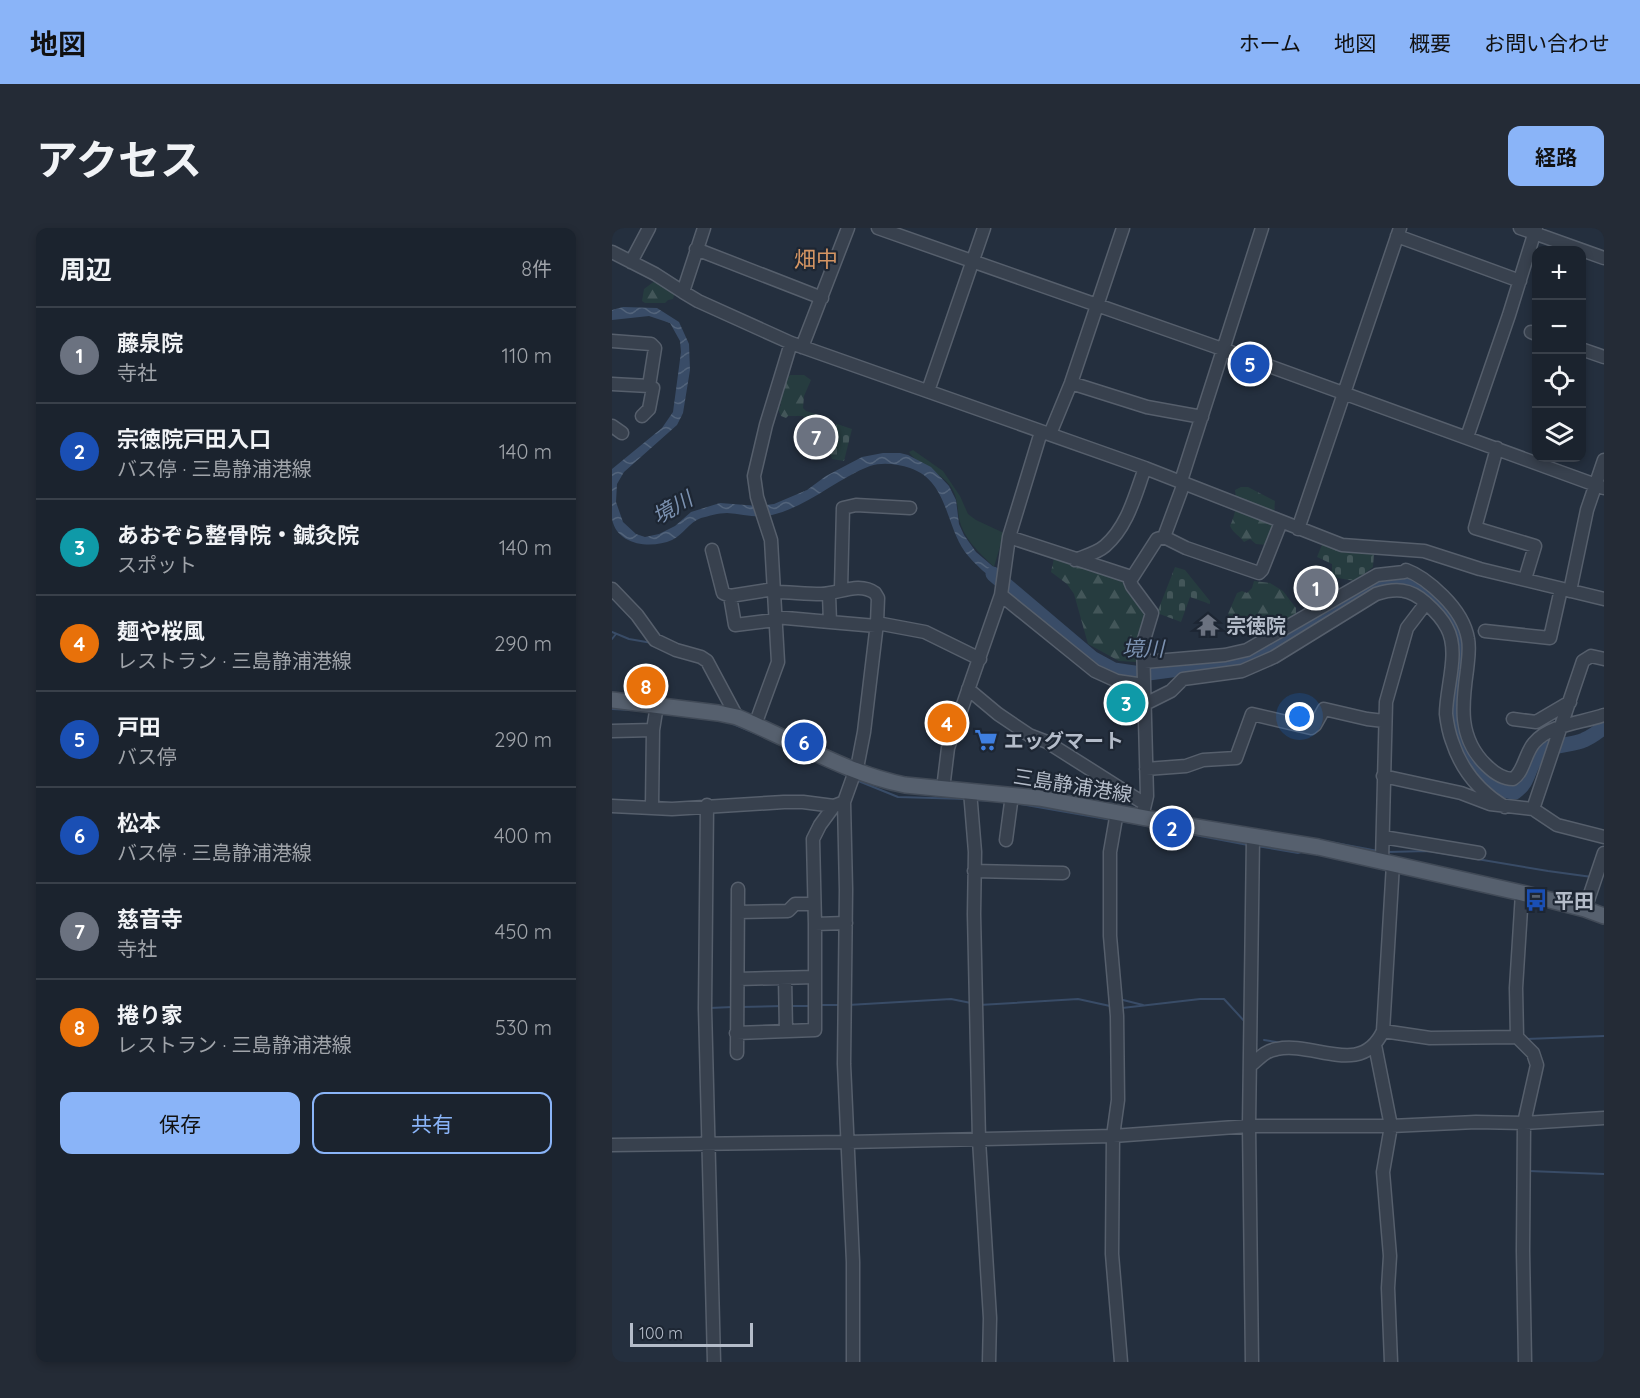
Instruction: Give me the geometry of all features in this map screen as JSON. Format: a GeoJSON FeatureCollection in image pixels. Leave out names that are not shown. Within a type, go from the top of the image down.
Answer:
{"type":"FeatureCollection","features":[{"type":"Feature","properties":{"kind":"main road","name":"三島静浦港線"},"geometry":{"type":"LineString","coordinates":[[612,700],[737,717],[855,772],[896,783],[1061,801],[1117,812],[1143,811],[1252,843],[1318,847],[1522,893],[1604,916]]}},
{"type":"Feature","properties":{"kind":"street"},"geometry":{"type":"LineString","coordinates":[[632,262],[649,228]]}},
{"type":"Feature","properties":{"kind":"street"},"geometry":{"type":"LineString","coordinates":[[684,292],[704,228]]}},
{"type":"Feature","properties":{"kind":"street"},"geometry":{"type":"LineString","coordinates":[[755,725],[778,662],[771,540],[755,489],[754,476],[766,425],[797,345],[822,298],[848,228]]}},
{"type":"Feature","properties":{"kind":"street"},"geometry":{"type":"LineString","coordinates":[[878,228],[1225,350],[1600,486]]}},
{"type":"Feature","properties":{"kind":"street"},"geometry":{"type":"LineString","coordinates":[[928,391],[984,228]]}},
{"type":"Feature","properties":{"kind":"street"},"geometry":{"type":"LineString","coordinates":[[943,789],[948,748],[1001,592],[1009,537],[1046,433],[1071,383],[1123,228]]}},
{"type":"Feature","properties":{"kind":"street"},"geometry":{"type":"LineString","coordinates":[[1164,537],[1262,228]]}},
{"type":"Feature","properties":{"kind":"street"},"geometry":{"type":"LineString","coordinates":[[1520,228],[1535,230],[1604,258]]}},
{"type":"Feature","properties":{"kind":"street"},"geometry":{"type":"LineString","coordinates":[[1467,438],[1535,230]]}},
{"type":"Feature","properties":{"kind":"street"},"geometry":{"type":"LineString","coordinates":[[1298,529],[1398,232],[1520,280]]}},
{"type":"Feature","properties":{"kind":"street"},"geometry":{"type":"LineString","coordinates":[[696,249],[822,298]]}},
{"type":"Feature","properties":{"kind":"street"},"geometry":{"type":"LineString","coordinates":[[612,252],[698,301],[797,345],[1145,468],[1341,545],[1424,551],[1480,569],[1604,599]]}},
{"type":"Feature","properties":{"kind":"street"},"geometry":{"type":"LineString","coordinates":[[612,341],[651,344],[655,348],[649,386]]}},
{"type":"Feature","properties":{"kind":"street"},"geometry":{"type":"LineString","coordinates":[[1586,351],[1604,357]]}},
{"type":"Feature","properties":{"kind":"street"},"geometry":{"type":"LineString","coordinates":[[1071,383],[1147,407],[1202,417]]}},
{"type":"Feature","properties":{"kind":"street"},"geometry":{"type":"LineString","coordinates":[[612,384],[653,388],[649,409],[642,416]]}},
{"type":"Feature","properties":{"kind":"street"},"geometry":{"type":"LineString","coordinates":[[1497,448],[1475,528],[1535,546],[1525,579]]}},
{"type":"Feature","properties":{"kind":"street"},"geometry":{"type":"LineString","coordinates":[[1485,631],[1551,638],[1587,510],[1600,486],[1604,460]]}},
{"type":"Feature","properties":{"kind":"street"},"geometry":{"type":"LineString","coordinates":[[1075,560],[1099,550],[1113,537],[1130,509],[1145,468]]}},
{"type":"Feature","properties":{"kind":"street"},"geometry":{"type":"LineString","coordinates":[[841,589],[843,508],[856,505],[910,508]]}},
{"type":"Feature","properties":{"kind":"street"},"geometry":{"type":"LineString","coordinates":[[969,688],[998,714],[1029,735],[1054,747],[1143,811],[1147,796],[1143,639],[1152,613],[1132,586],[1131,577],[1157,539],[1164,537],[1186,548],[1259,573],[1263,570],[1281,522]]}},
{"type":"Feature","properties":{"kind":"street"},"geometry":{"type":"LineString","coordinates":[[1009,537],[1131,577]]}},
{"type":"Feature","properties":{"kind":"street"},"geometry":{"type":"LineString","coordinates":[[712,550],[723,593],[730,596],[774,590],[829,594],[841,589],[868,589],[878,598],[877,625],[864,732],[855,772],[839,804],[820,825],[813,839],[815,1030],[736,1033]]}},
{"type":"Feature","properties":{"kind":"street"},"geometry":{"type":"LineString","coordinates":[[1144,664],[1225,655],[1247,650],[1377,575],[1406,570],[1430,584],[1455,608],[1463,622],[1468,639],[1462,711],[1464,727],[1474,752],[1497,773],[1516,778],[1528,752],[1544,734],[1604,715]]}},
{"type":"Feature","properties":{"kind":"street"},"geometry":{"type":"LineString","coordinates":[[612,589],[637,615],[655,640],[707,661],[737,717]]}},
{"type":"Feature","properties":{"kind":"street"},"geometry":{"type":"LineString","coordinates":[[1183,678],[1249,668],[1274,657],[1376,594],[1391,590],[1412,593],[1426,603],[1448,629],[1452,656],[1446,715],[1458,758],[1472,779],[1491,798],[1505,807]]}},
{"type":"Feature","properties":{"kind":"street"},"geometry":{"type":"LineString","coordinates":[[1001,592],[1095,671],[1118,681],[1144,683]]}},
{"type":"Feature","properties":{"kind":"street"},"geometry":{"type":"LineString","coordinates":[[829,594],[830,622]]}},
{"type":"Feature","properties":{"kind":"street"},"geometry":{"type":"LineString","coordinates":[[730,596],[735,625],[775,618],[877,625],[925,632],[980,659]]}},
{"type":"Feature","properties":{"kind":"street"},"geometry":{"type":"LineString","coordinates":[[1250,1066],[1264,1053],[1277,1048],[1346,1055],[1365,1052],[1375,1045],[1383,1030],[1388,863],[1383,837],[1384,721],[1386,702],[1404,636],[1412,620],[1426,603]]}},
{"type":"Feature","properties":{"kind":"street"},"geometry":{"type":"LineString","coordinates":[[1533,809],[1585,658],[1591,656],[1604,659]]}},
{"type":"Feature","properties":{"kind":"street"},"geometry":{"type":"LineString","coordinates":[[1145,704],[1171,691],[1183,678],[1186,660]]}},
{"type":"Feature","properties":{"kind":"street"},"geometry":{"type":"LineString","coordinates":[[1513,719],[1536,722],[1570,702]]}},
{"type":"Feature","properties":{"kind":"street"},"geometry":{"type":"LineString","coordinates":[[652,807],[653,730],[657,705]]}},
{"type":"Feature","properties":{"kind":"street"},"geometry":{"type":"LineString","coordinates":[[1146,769],[1186,766],[1203,760],[1236,758],[1252,714],[1311,728],[1324,709],[1384,721]]}},
{"type":"Feature","properties":{"kind":"street"},"geometry":{"type":"LineString","coordinates":[[612,731],[653,730]]}},
{"type":"Feature","properties":{"kind":"street"},"geometry":{"type":"LineString","coordinates":[[1383,776],[1451,790],[1505,807],[1533,809],[1557,825],[1604,837]]}},
{"type":"Feature","properties":{"kind":"street"},"geometry":{"type":"LineString","coordinates":[[970,791],[975,852],[978,1140],[990,1317],[989,1362]]}},
{"type":"Feature","properties":{"kind":"street"},"geometry":{"type":"LineString","coordinates":[[1006,840],[1012,795]]}},
{"type":"Feature","properties":{"kind":"street"},"geometry":{"type":"LineString","coordinates":[[612,806],[680,808],[794,802],[839,804]]}},
{"type":"Feature","properties":{"kind":"street"},"geometry":{"type":"LineString","coordinates":[[839,804],[846,922],[844,1064],[853,1262],[853,1362]]}},
{"type":"Feature","properties":{"kind":"street"},"geometry":{"type":"LineString","coordinates":[[706,805],[705,1008],[714,1362]]}},
{"type":"Feature","properties":{"kind":"street"},"geometry":{"type":"LineString","coordinates":[[1117,812],[1110,852],[1110,936],[1118,1016],[1118,1100],[1113,1136],[1112,1254],[1121,1362]]}},
{"type":"Feature","properties":{"kind":"street"},"geometry":{"type":"LineString","coordinates":[[1383,837],[1479,854]]}},
{"type":"Feature","properties":{"kind":"street"},"geometry":{"type":"LineString","coordinates":[[1252,843],[1249,1126],[1252,1362]]}},
{"type":"Feature","properties":{"kind":"street"},"geometry":{"type":"LineString","coordinates":[[1585,909],[1604,853]]}},
{"type":"Feature","properties":{"kind":"street"},"geometry":{"type":"LineString","coordinates":[[974,870],[1063,873]]}},
{"type":"Feature","properties":{"kind":"street"},"geometry":{"type":"LineString","coordinates":[[737,1053],[738,889]]}},
{"type":"Feature","properties":{"kind":"street"},"geometry":{"type":"LineString","coordinates":[[1522,893],[1516,988],[1517,1037],[1533,1053],[1537,1065],[1524,1123],[1525,1362]]}},
{"type":"Feature","properties":{"kind":"street"},"geometry":{"type":"LineString","coordinates":[[738,912],[788,911],[795,904],[814,904]]}},
{"type":"Feature","properties":{"kind":"street"},"geometry":{"type":"LineString","coordinates":[[815,924],[846,922]]}},
{"type":"Feature","properties":{"kind":"street"},"geometry":{"type":"LineString","coordinates":[[738,979],[815,977]]}},
{"type":"Feature","properties":{"kind":"street"},"geometry":{"type":"LineString","coordinates":[[785,978],[786,1031]]}},
{"type":"Feature","properties":{"kind":"street"},"geometry":{"type":"LineString","coordinates":[[1383,1030],[1430,1038],[1517,1037]]}},
{"type":"Feature","properties":{"kind":"street"},"geometry":{"type":"LineString","coordinates":[[1375,1045],[1390,1126],[1383,1172],[1390,1256],[1388,1288],[1391,1362]]}},
{"type":"Feature","properties":{"kind":"street"},"geometry":{"type":"LineString","coordinates":[[612,1144],[978,1140],[1113,1136],[1249,1126],[1524,1123],[1604,1118]]}},
{"type":"Feature","properties":{"kind":"green space"},"geometry":{"type":"Polygon","coordinates":[[[656,280],[675,292],[673,299],[665,303],[645,303],[642,301],[644,289],[656,280]]]}},
{"type":"Feature","properties":{"kind":"green space"},"geometry":{"type":"Polygon","coordinates":[[[790,375],[804,375],[811,380],[804,396],[803,408],[825,417],[826,421],[808,424],[803,416],[786,418],[781,416],[778,409],[781,405],[780,393],[785,389],[784,382],[790,375]]]}},
{"type":"Feature","properties":{"kind":"green space"},"geometry":{"type":"Polygon","coordinates":[[[837,424],[852,429],[844,461],[832,459],[825,443],[828,432],[831,433],[837,424]]]}},
{"type":"Feature","properties":{"kind":"green space"},"geometry":{"type":"Polygon","coordinates":[[[913,450],[943,471],[960,496],[968,514],[1004,533],[994,567],[964,533],[956,498],[951,487],[941,477],[916,460],[909,452],[913,450]]]}},
{"type":"Feature","properties":{"kind":"green space"},"geometry":{"type":"Polygon","coordinates":[[[1248,487],[1275,501],[1274,513],[1277,523],[1268,545],[1256,544],[1250,539],[1244,542],[1230,526],[1236,508],[1235,490],[1248,487]]]}},
{"type":"Feature","properties":{"kind":"green space"},"geometry":{"type":"Polygon","coordinates":[[[1323,542],[1374,553],[1373,567],[1355,581],[1332,577],[1332,564],[1317,557],[1323,542]]]}},
{"type":"Feature","properties":{"kind":"green space"},"geometry":{"type":"Polygon","coordinates":[[[1055,554],[1121,578],[1148,609],[1140,660],[1136,662],[1119,661],[1088,644],[1074,594],[1067,584],[1051,572],[1055,554]]]}},
{"type":"Feature","properties":{"kind":"green space"},"geometry":{"type":"Polygon","coordinates":[[[1175,567],[1185,570],[1210,601],[1210,604],[1190,597],[1181,622],[1157,613],[1175,567]]]}},
{"type":"Feature","properties":{"kind":"green space"},"geometry":{"type":"Polygon","coordinates":[[[1254,581],[1270,583],[1283,591],[1296,608],[1296,618],[1269,631],[1260,632],[1251,632],[1235,623],[1228,614],[1237,593],[1242,591],[1247,593],[1254,581]]]}},
{"type":"Feature","properties":{"kind":"water"},"geometry":{"type":"Polygon","coordinates":[[[623,307],[657,308],[679,322],[689,344],[690,370],[683,413],[677,425],[624,472],[617,484],[616,502],[623,522],[636,534],[645,537],[659,534],[675,526],[691,512],[720,503],[758,506],[774,504],[807,490],[826,476],[862,457],[900,453],[931,467],[949,486],[956,500],[959,524],[964,535],[976,552],[1003,575],[1001,586],[965,552],[958,541],[939,493],[932,483],[922,474],[910,468],[895,465],[870,466],[798,505],[772,515],[724,513],[701,518],[693,522],[676,538],[664,543],[636,543],[621,535],[612,519],[612,469],[662,428],[673,412],[681,352],[680,341],[670,323],[649,316],[612,320],[612,310],[623,307]]]}},
{"type":"Feature","properties":{"kind":"waterway","name":"境川"},"geometry":{"type":"LineString","coordinates":[[993,574],[1092,658],[1114,670],[1141,674],[1246,660],[1382,582],[1407,582],[1422,588],[1436,599],[1448,613],[1457,630],[1460,647],[1456,731],[1469,762],[1483,776],[1502,789],[1515,792],[1524,783],[1536,758],[1544,751],[1584,740],[1604,727]]}},
{"type":"Feature","properties":{"kind":"waterway"},"geometry":{"type":"LineString","coordinates":[[612,632],[629,639],[652,643]]}},
{"type":"Feature","properties":{"kind":"waterway"},"geometry":{"type":"LineString","coordinates":[[612,639],[616,634]]}},
{"type":"Feature","properties":{"kind":"waterway"},"geometry":{"type":"LineString","coordinates":[[612,709],[633,710]]}},
{"type":"Feature","properties":{"kind":"waterway"},"geometry":{"type":"LineString","coordinates":[[733,724],[764,737]]}},
{"type":"Feature","properties":{"kind":"waterway"},"geometry":{"type":"LineString","coordinates":[[772,741],[848,776]]}},
{"type":"Feature","properties":{"kind":"waterway"},"geometry":{"type":"LineString","coordinates":[[856,780],[898,797],[967,799]]}},
{"type":"Feature","properties":{"kind":"waterway"},"geometry":{"type":"LineString","coordinates":[[976,800],[997,801]]}},
{"type":"Feature","properties":{"kind":"waterway"},"geometry":{"type":"LineString","coordinates":[[1014,803],[1112,820]]}},
{"type":"Feature","properties":{"kind":"waterway"},"geometry":{"type":"LineString","coordinates":[[1121,821],[1248,845]]}},
{"type":"Feature","properties":{"kind":"waterway"},"geometry":{"type":"LineString","coordinates":[[1325,841],[1378,851]]}},
{"type":"Feature","properties":{"kind":"waterway"},"geometry":{"type":"LineString","coordinates":[[1257,846],[1301,852]]}},
{"type":"Feature","properties":{"kind":"waterway"},"geometry":{"type":"LineString","coordinates":[[1387,852],[1429,851],[1592,877]]}},
{"type":"Feature","properties":{"kind":"waterway"},"geometry":{"type":"LineString","coordinates":[[848,1005],[951,999],[971,1003]]}},
{"type":"Feature","properties":{"kind":"waterway"},"geometry":{"type":"LineString","coordinates":[[979,1005],[1078,999],[1110,1006]]}},
{"type":"Feature","properties":{"kind":"waterway"},"geometry":{"type":"LineString","coordinates":[[1119,999],[1143,1005]]}},
{"type":"Feature","properties":{"kind":"waterway"},"geometry":{"type":"LineString","coordinates":[[1122,1008],[1200,999],[1224,999],[1246,1023]]}},
{"type":"Feature","properties":{"kind":"waterway"},"geometry":{"type":"LineString","coordinates":[[818,1005],[840,1005]]}},
{"type":"Feature","properties":{"kind":"waterway"},"geometry":{"type":"LineString","coordinates":[[740,1007],[783,1006]]}},
{"type":"Feature","properties":{"kind":"waterway"},"geometry":{"type":"LineString","coordinates":[[791,1006],[810,1006]]}},
{"type":"Feature","properties":{"kind":"waterway"},"geometry":{"type":"LineString","coordinates":[[710,1008],[732,1007]]}},
{"type":"Feature","properties":{"kind":"waterway"},"geometry":{"type":"LineString","coordinates":[[1526,1039],[1604,1036]]}},
{"type":"Feature","properties":{"kind":"waterway"},"geometry":{"type":"LineString","coordinates":[[1264,1040],[1282,1043]]}},
{"type":"Feature","properties":{"kind":"waterway"},"geometry":{"type":"LineString","coordinates":[[1529,1171],[1604,1174]]}},
{"type":"Feature","properties":{"kind":"place","name":"戸田"},"geometry":{"type":"Point","coordinates":[1250,364]}},
{"type":"Feature","properties":{"kind":"place","name":"慈音寺"},"geometry":{"type":"Point","coordinates":[816,437]}},
{"type":"Feature","properties":{"kind":"place","name":"藤泉院"},"geometry":{"type":"Point","coordinates":[1316,588]}},
{"type":"Feature","properties":{"kind":"place","name":"宗徳院"},"geometry":{"type":"Point","coordinates":[1208,625]}},
{"type":"Feature","properties":{"kind":"place","name":"捲り家"},"geometry":{"type":"Point","coordinates":[646,686]}},
{"type":"Feature","properties":{"kind":"place","name":"あおぞら整骨院・鍼灸院"},"geometry":{"type":"Point","coordinates":[1126,703]}},
{"type":"Feature","properties":{"kind":"place","name":"麺や桜風"},"geometry":{"type":"Point","coordinates":[947,723]}},
{"type":"Feature","properties":{"kind":"place","name":"エッグマート"},"geometry":{"type":"Point","coordinates":[986,740]}},
{"type":"Feature","properties":{"kind":"place","name":"松本"},"geometry":{"type":"Point","coordinates":[804,742]}},
{"type":"Feature","properties":{"kind":"place","name":"宗徳院戸田入口"},"geometry":{"type":"Point","coordinates":[1172,828]}},
{"type":"Feature","properties":{"kind":"place","name":"平田"},"geometry":{"type":"Point","coordinates":[1536,900]}},
{"type":"Feature","properties":{"kind":"district","name":"畑中"},"geometry":{"type":"Point","coordinates":[816,259]}}]}
